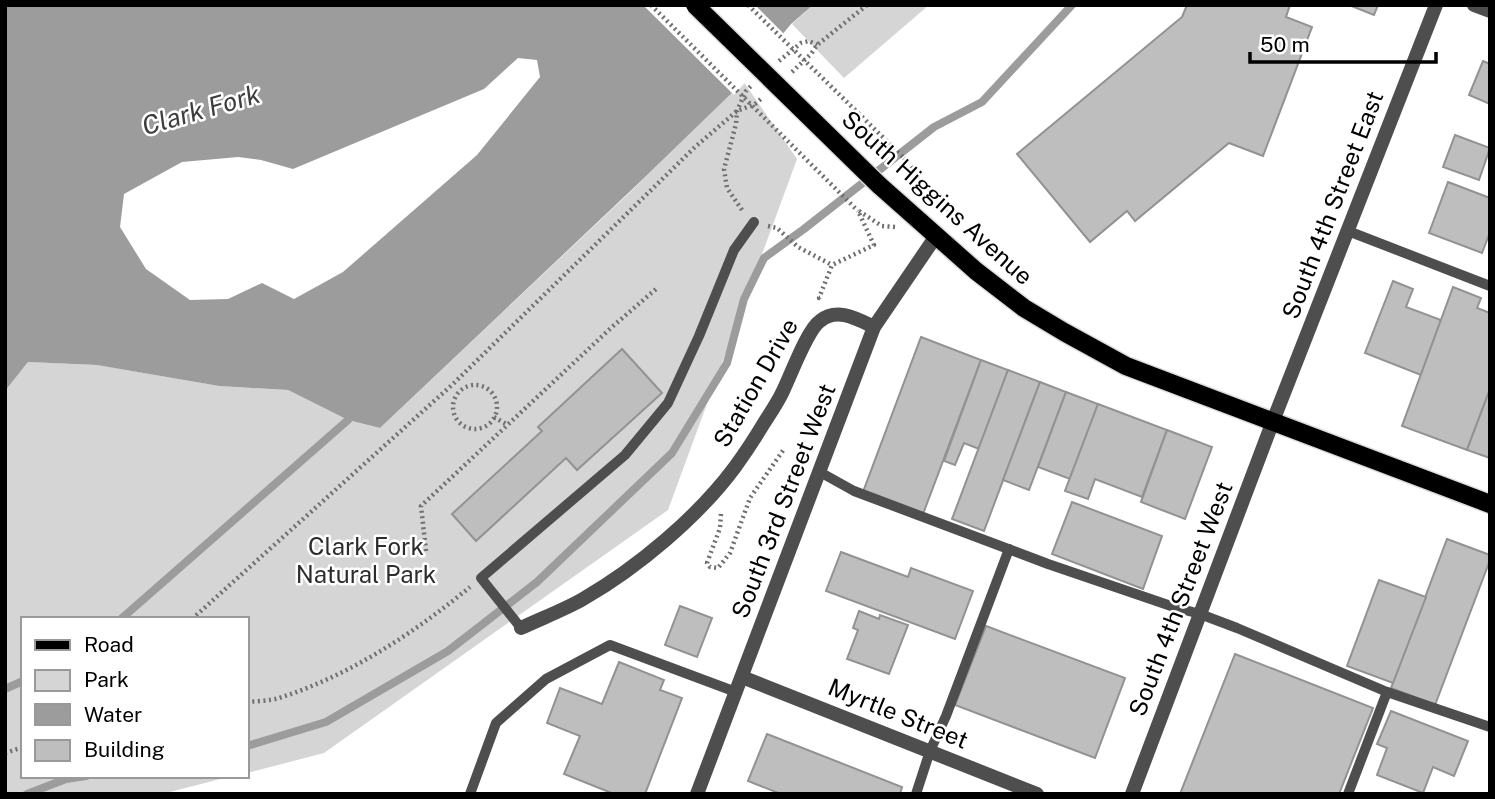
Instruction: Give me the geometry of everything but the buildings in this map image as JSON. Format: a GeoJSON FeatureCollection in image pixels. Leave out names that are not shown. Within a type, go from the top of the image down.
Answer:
{"type":"FeatureCollection","features":[{"type":"Feature","properties":{"kind":"main road","name":"South Higgins Avenue"},"geometry":{"type":"LineString","coordinates":[[695,5],[879,185],[1024,308],[1126,366],[1490,504]]}},
{"type":"Feature","properties":{"kind":"street","name":"South 4th Street East"},"geometry":{"type":"LineString","coordinates":[[1273,421],[1436,5]]}},
{"type":"Feature","properties":{"kind":"street"},"geometry":{"type":"LineString","coordinates":[[1474,5],[1490,11]]}},
{"type":"Feature","properties":{"kind":"street","name":"South 3rd Street West"},"geometry":{"type":"LineString","coordinates":[[697,794],[874,327],[936,236]]}},
{"type":"Feature","properties":{"kind":"street","name":"Station Drive"},"geometry":{"type":"LineString","coordinates":[[517,623],[583,599],[639,562],[689,519],[734,469],[782,395],[817,322],[839,314],[874,327]]}},
{"type":"Feature","properties":{"kind":"street","name":"South 4th Street West"},"geometry":{"type":"LineString","coordinates":[[1132,794],[1273,421]]}},
{"type":"Feature","properties":{"kind":"street","name":"Myrtle Street"},"geometry":{"type":"LineString","coordinates":[[742,677],[1037,794]]}},
{"type":"Feature","properties":{"kind":"lane"},"geometry":{"type":"LineString","coordinates":[[517,623],[481,578],[625,455],[667,403],[734,250],[754,222]]}},
{"type":"Feature","properties":{"kind":"lane"},"geometry":{"type":"LineString","coordinates":[[1348,231],[1490,286]]}},
{"type":"Feature","properties":{"kind":"lane"},"geometry":{"type":"LineString","coordinates":[[818,471],[854,491],[1009,549],[1200,614],[1387,692],[1490,727]]}},
{"type":"Feature","properties":{"kind":"lane"},"geometry":{"type":"LineString","coordinates":[[916,794],[930,751],[951,704],[1009,549]]}},
{"type":"Feature","properties":{"kind":"lane"},"geometry":{"type":"LineString","coordinates":[[470,794],[496,723],[546,679],[610,645],[736,692]]}},
{"type":"Feature","properties":{"kind":"lane"},"geometry":{"type":"LineString","coordinates":[[1348,794],[1387,692]]}},
{"type":"Feature","properties":{"kind":"path"},"geometry":{"type":"LineString","coordinates":[[651,5],[858,211],[874,245],[832,265],[819,298]]}},
{"type":"Feature","properties":{"kind":"path"},"geometry":{"type":"LineString","coordinates":[[748,5],[904,158]]}},
{"type":"Feature","properties":{"kind":"path"},"geometry":{"type":"LineString","coordinates":[[783,79],[811,54],[817,45],[867,5]]}},
{"type":"Feature","properties":{"kind":"path"},"geometry":{"type":"LineString","coordinates":[[194,617],[453,384],[695,147],[737,111],[755,104],[764,96]]}},
{"type":"Feature","properties":{"kind":"path"},"geometry":{"type":"LineString","coordinates":[[737,111],[724,169],[727,188],[743,210]]}},
{"type":"Feature","properties":{"kind":"path"},"geometry":{"type":"LineString","coordinates":[[777,229],[798,247],[832,265]]}},
{"type":"Feature","properties":{"kind":"path"},"geometry":{"type":"LineString","coordinates":[[426,551],[421,506],[656,289]]}},
{"type":"Feature","properties":{"kind":"path"},"geometry":{"type":"LineString","coordinates":[[453,384],[460,392]]}},
{"type":"Feature","properties":{"kind":"path"},"geometry":{"type":"LineString","coordinates":[[477,385],[489,391],[496,403],[494,417],[484,427],[463,426],[454,414],[454,400],[460,392],[477,385]]}},
{"type":"Feature","properties":{"kind":"path"},"geometry":{"type":"LineString","coordinates":[[494,417],[508,425]]}},
{"type":"Feature","properties":{"kind":"path"},"geometry":{"type":"LineString","coordinates":[[715,489],[720,502],[720,528],[707,563],[710,567],[718,568],[730,553],[750,498],[785,449]]}},
{"type":"Feature","properties":{"kind":"path"},"geometry":{"type":"LineString","coordinates":[[248,702],[276,699],[330,678],[401,639],[481,578]]}},
{"type":"Feature","properties":{"kind":"green space"},"geometry":{"type":"Polygon","coordinates":[[[813,5],[929,5],[844,78],[792,24],[813,5]]]}},
{"type":"Feature","properties":{"kind":"green space","name":"Clark Fork Natural Park"},"geometry":{"type":"Polygon","coordinates":[[[743,81],[797,159],[668,510],[324,753],[248,773],[248,617],[21,617],[21,778],[224,778],[162,794],[5,794],[5,391],[28,362],[98,365],[219,386],[288,390],[348,420],[380,428],[627,195],[743,81]]]}},
{"type":"Feature","properties":{"kind":"water","name":"Clark Fork"},"geometry":{"type":"Polygon","coordinates":[[[5,5],[813,5],[791,24],[743,82],[380,428],[348,420],[288,390],[219,386],[97,365],[28,362],[5,391],[5,5]],[[518,58],[484,89],[293,169],[238,157],[182,162],[124,194],[120,227],[146,269],[190,300],[228,299],[262,283],[294,299],[343,272],[477,155],[540,77],[537,60],[518,58]]]}},
{"type":"Feature","properties":{"kind":"pier"},"geometry":{"type":"Polygon","coordinates":[[[643,5],[755,5],[786,36],[734,95],[643,5]]]}},
{"type":"Feature","properties":{"kind":"waterway"},"geometry":{"type":"LineString","coordinates":[[248,746],[326,722],[448,651],[537,582],[672,453],[727,363],[744,299],[764,258],[934,127],[982,102],[1072,5]]}},
{"type":"Feature","properties":{"kind":"waterway"},"geometry":{"type":"LineString","coordinates":[[123,617],[348,420],[353,411]]}},
{"type":"Feature","properties":{"kind":"waterway"},"geometry":{"type":"LineString","coordinates":[[5,689],[21,682]]}},
{"type":"Feature","properties":{"kind":"waterway"},"geometry":{"type":"LineString","coordinates":[[27,794],[73,778]]}}]}
